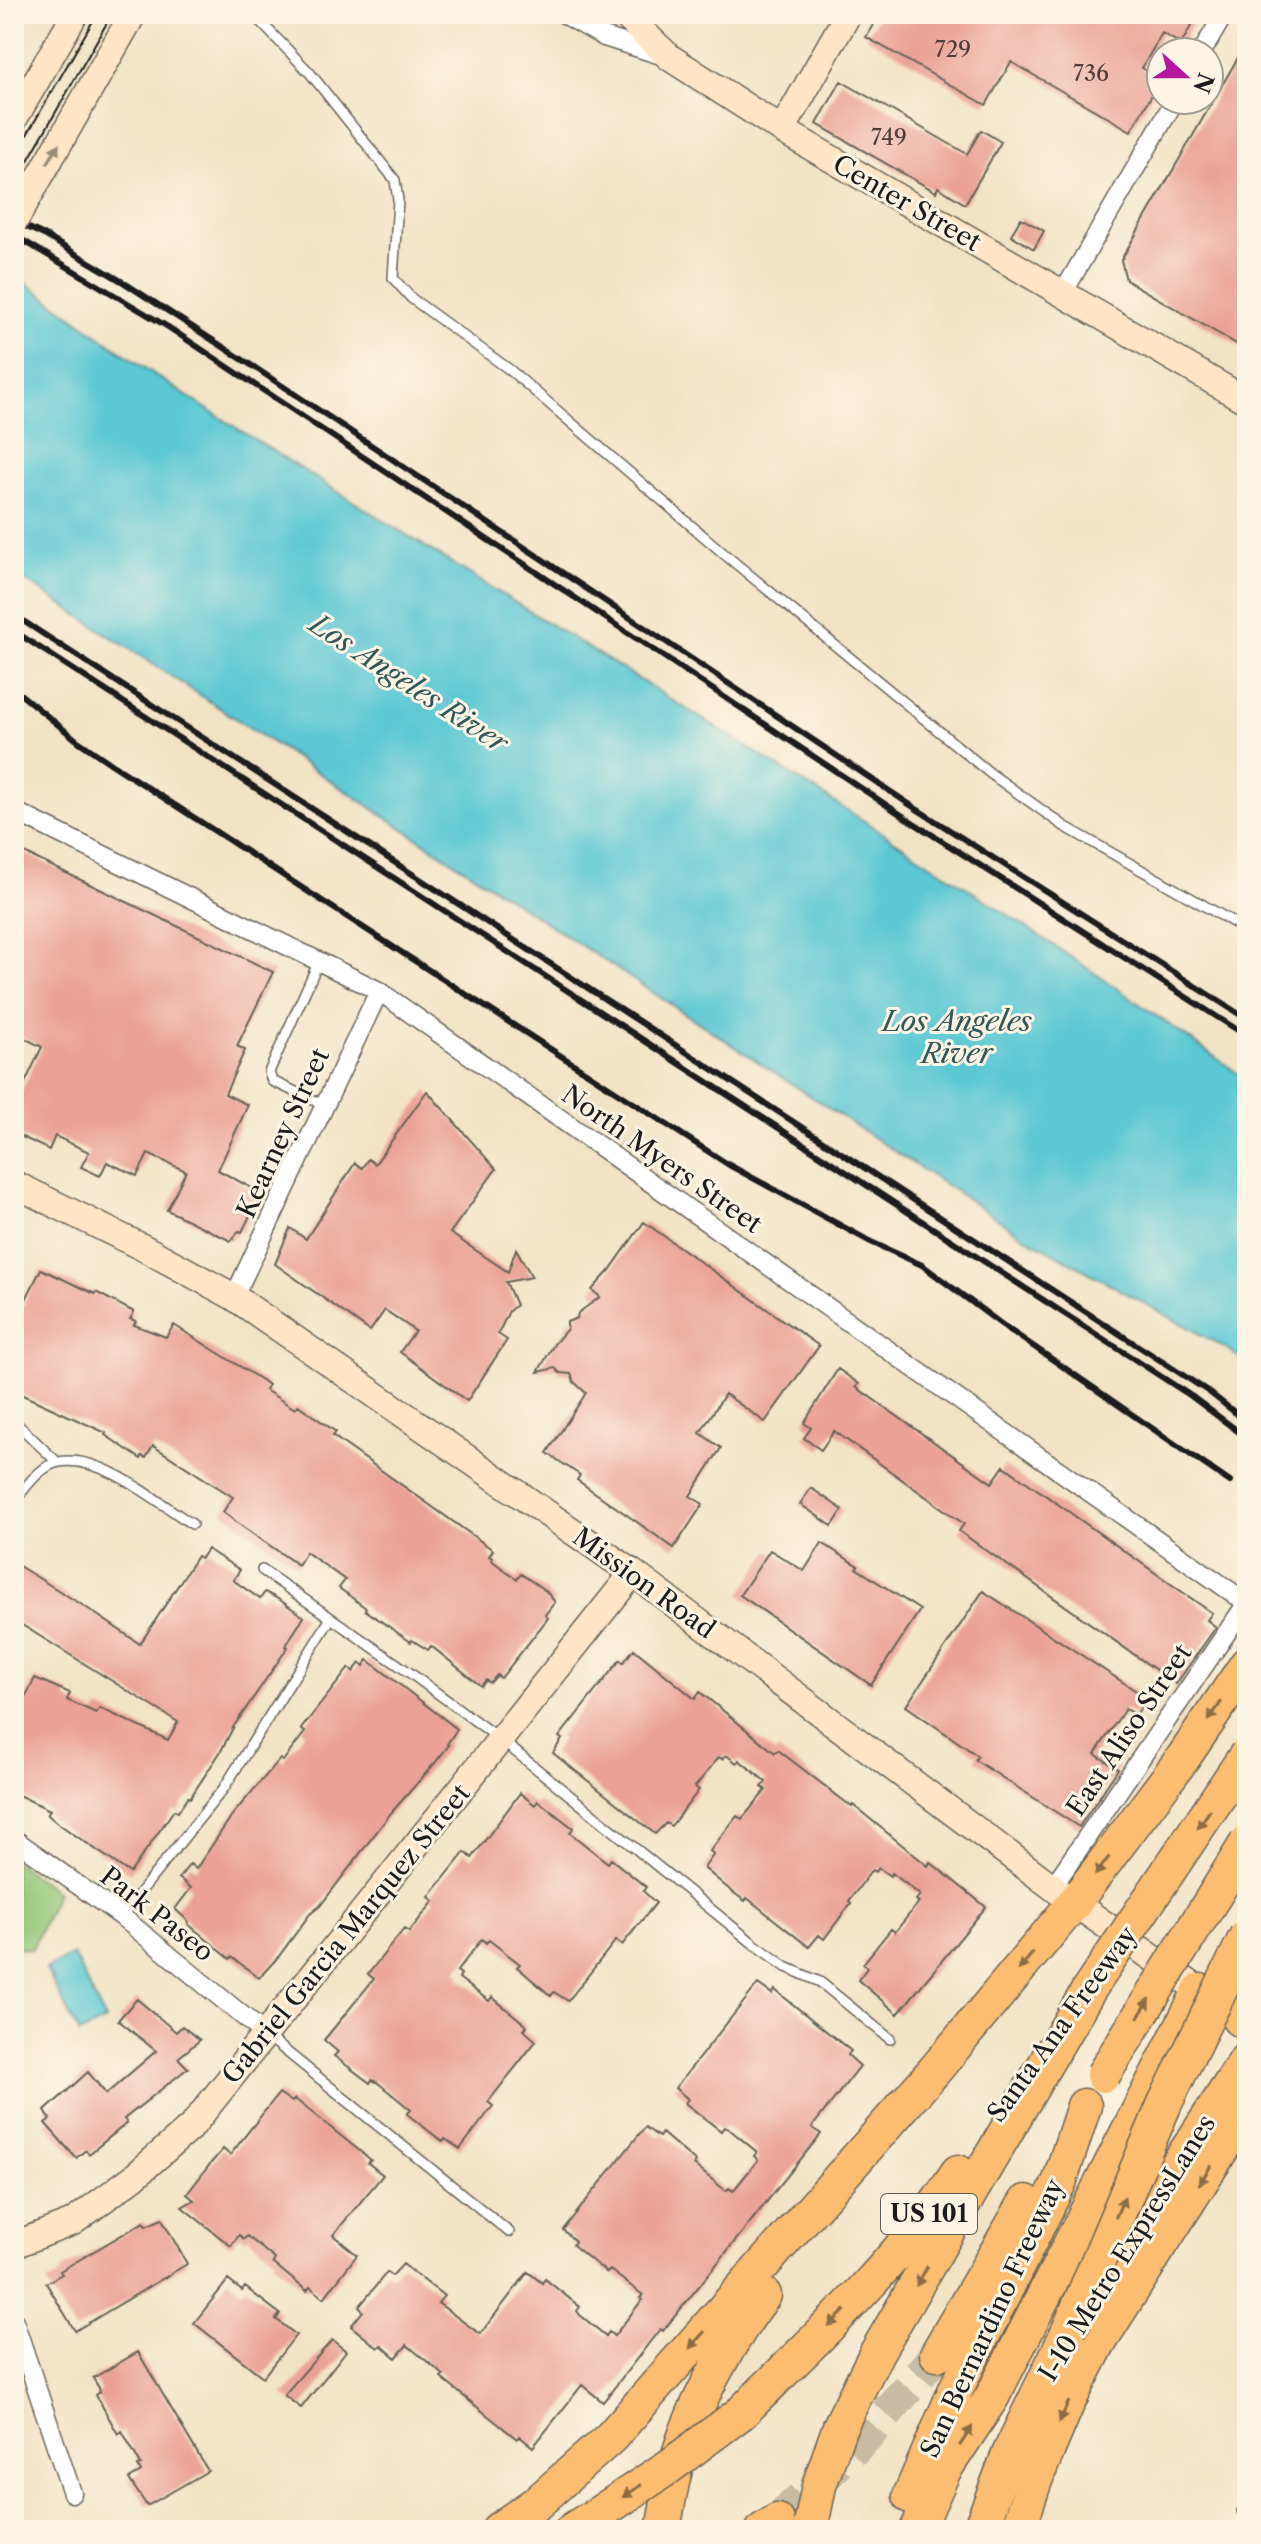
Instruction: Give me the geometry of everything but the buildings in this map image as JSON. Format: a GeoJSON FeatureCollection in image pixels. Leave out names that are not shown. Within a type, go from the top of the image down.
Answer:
{"type":"FeatureCollection","features":[{"type":"Feature","properties":{"kind":"highway"},"geometry":{"type":"LineString","coordinates":[[663,2530],[670,2488],[688,2428],[738,2329],[1064,1894],[1183,1758],[1247,1664]]}},
{"type":"Feature","properties":{"kind":"highway","name":"Santa Ana Freeway"},"geometry":{"type":"LineString","coordinates":[[572,2530],[670,2466],[741,2413],[851,2305],[935,2208],[1057,2020],[1088,1991],[1247,1754]]}},
{"type":"Feature","properties":{"kind":"highway","name":"Santa Ana Freeway"},"geometry":{"type":"LineString","coordinates":[[937,2354],[1084,2106],[1247,1843]]}},
{"type":"Feature","properties":{"kind":"highway"},"geometry":{"type":"LineString","coordinates":[[1084,2336],[1165,2103],[1247,1935]]}},
{"type":"Feature","properties":{"kind":"highway"},"geometry":{"type":"LineString","coordinates":[[810,2530],[819,2486],[840,2426],[877,2352],[1088,1991]]}},
{"type":"Feature","properties":{"kind":"highway"},"geometry":{"type":"LineString","coordinates":[[917,2530],[944,2470],[992,2397],[1200,1991]]}},
{"type":"Feature","properties":{"kind":"highway","name":"I-10 Metro ExpressLanes"},"geometry":{"type":"LineString","coordinates":[[1018,2530],[1067,2404],[1084,2336],[1101,2286],[1247,2059]]}},
{"type":"Feature","properties":{"kind":"highway"},"geometry":{"type":"LineString","coordinates":[[498,2530],[538,2502],[611,2437],[934,2071]]}},
{"type":"Feature","properties":{"kind":"highway","name":"San Bernardino Freeway"},"geometry":{"type":"LineString","coordinates":[[900,2530],[932,2439],[1059,2183],[1084,2106]]}},
{"type":"Feature","properties":{"kind":"highway","name":"I-10 Metro ExpressLanes"},"geometry":{"type":"LineString","coordinates":[[980,2530],[1010,2452],[1084,2336],[1247,2109]]}},
{"type":"Feature","properties":{"kind":"main road"},"geometry":{"type":"LineString","coordinates":[[14,119],[75,14]]}},
{"type":"Feature","properties":{"kind":"main road"},"geometry":{"type":"LineString","coordinates":[[14,222],[133,14]]}},
{"type":"Feature","properties":{"kind":"main road"},"geometry":{"type":"LineString","coordinates":[[624,14],[669,57]]}},
{"type":"Feature","properties":{"kind":"main road"},"geometry":{"type":"LineString","coordinates":[[782,130],[848,14]]}},
{"type":"Feature","properties":{"kind":"main road","name":"Center Street"},"geometry":{"type":"LineString","coordinates":[[669,57],[782,130],[1247,401]]}},
{"type":"Feature","properties":{"kind":"main road","name":"Mission Road"},"geometry":{"type":"LineString","coordinates":[[14,1184],[144,1248],[234,1297],[633,1573],[1064,1894],[1200,1991],[1244,2016]]}},
{"type":"Feature","properties":{"kind":"main road","name":"Gabriel Garcia Marquez Street"},"geometry":{"type":"LineString","coordinates":[[14,2245],[73,2222],[134,2177],[192,2126],[633,1573]]}},
{"type":"Feature","properties":{"kind":"street","name":"Center Street"},"geometry":{"type":"LineString","coordinates":[[564,14],[604,37],[669,57]]}},
{"type":"Feature","properties":{"kind":"street"},"geometry":{"type":"LineString","coordinates":[[1211,36],[1224,14]]}},
{"type":"Feature","properties":{"kind":"street"},"geometry":{"type":"LineString","coordinates":[[1063,293],[1166,116]]}},
{"type":"Feature","properties":{"kind":"street","name":"North Myers Street"},"geometry":{"type":"LineString","coordinates":[[14,811],[379,991],[1247,1603]]}},
{"type":"Feature","properties":{"kind":"street","name":"Kearney Street"},"geometry":{"type":"LineString","coordinates":[[234,1297],[379,991]]}},
{"type":"Feature","properties":{"kind":"street","name":"East Aliso Street"},"geometry":{"type":"LineString","coordinates":[[1064,1894],[1247,1603]]}},
{"type":"Feature","properties":{"kind":"street","name":"Park Paseo"},"geometry":{"type":"LineString","coordinates":[[14,1839],[121,1916],[265,2034]]}},
{"type":"Feature","properties":{"kind":"street"},"geometry":{"type":"LineString","coordinates":[[14,2321],[72,2493]]}},
{"type":"Feature","properties":{"kind":"lane"},"geometry":{"type":"LineString","coordinates":[[253,14],[310,73],[395,180],[398,200],[393,278],[411,298],[510,370],[729,558],[991,774],[1064,826],[1247,930]]}},
{"type":"Feature","properties":{"kind":"lane"},"geometry":{"type":"LineString","coordinates":[[319,961],[269,1072],[272,1081],[324,1105]]}},
{"type":"Feature","properties":{"kind":"lane"},"geometry":{"type":"LineString","coordinates":[[14,1421],[57,1462]]}},
{"type":"Feature","properties":{"kind":"lane"},"geometry":{"type":"LineString","coordinates":[[14,1503],[26,1484],[57,1462],[84,1462],[109,1471],[192,1524]]}},
{"type":"Feature","properties":{"kind":"lane"},"geometry":{"type":"LineString","coordinates":[[262,1570],[501,1740],[754,1944],[786,1967],[820,1982],[890,2039]]}},
{"type":"Feature","properties":{"kind":"lane"},"geometry":{"type":"LineString","coordinates":[[121,1916],[224,1788],[331,1618]]}},
{"type":"Feature","properties":{"kind":"lane"},"geometry":{"type":"LineString","coordinates":[[265,2034],[509,2232]]}},
{"type":"Feature","properties":{"kind":"green space"},"geometry":{"type":"Polygon","coordinates":[[[14,1861],[57,1892],[32,1949],[14,1948],[14,1861]]]}},
{"type":"Feature","properties":{"kind":"water","name":"Los Angeles River"},"geometry":{"type":"Polygon","coordinates":[[[14,275],[190,398],[988,902],[1247,1080],[1247,1363],[1224,1347],[1028,1239],[14,573],[14,275]]]}},
{"type":"Feature","properties":{"kind":"water"},"geometry":{"type":"Polygon","coordinates":[[[73,1955],[106,2021],[79,2034],[46,1969],[73,1955]]]}},
{"type":"Feature","properties":{"kind":"tunnel"},"geometry":{"type":"LineString","coordinates":[[777,2521],[865,2438],[937,2354]]}},
{"type":"Feature","properties":{"kind":"tram line"},"geometry":{"type":"LineString","coordinates":[[14,157],[97,14]]}},
{"type":"Feature","properties":{"kind":"tram line"},"geometry":{"type":"LineString","coordinates":[[14,185],[112,14]]}},
{"type":"Feature","properties":{"kind":"railway"},"geometry":{"type":"LineString","coordinates":[[14,221],[44,235],[123,282],[915,808],[1247,1019]]}},
{"type":"Feature","properties":{"kind":"railway"},"geometry":{"type":"LineString","coordinates":[[14,235],[168,327],[906,818],[1247,1036]]}},
{"type":"Feature","properties":{"kind":"railway"},"geometry":{"type":"LineString","coordinates":[[14,615],[1209,1392],[1247,1422]]}},
{"type":"Feature","properties":{"kind":"railway"},"geometry":{"type":"LineString","coordinates":[[14,631],[1191,1396],[1247,1438]]}},
{"type":"Feature","properties":{"kind":"railway"},"geometry":{"type":"LineString","coordinates":[[14,689],[113,765],[729,1165],[871,1242],[922,1265],[1001,1324],[1230,1482]]}}]}
